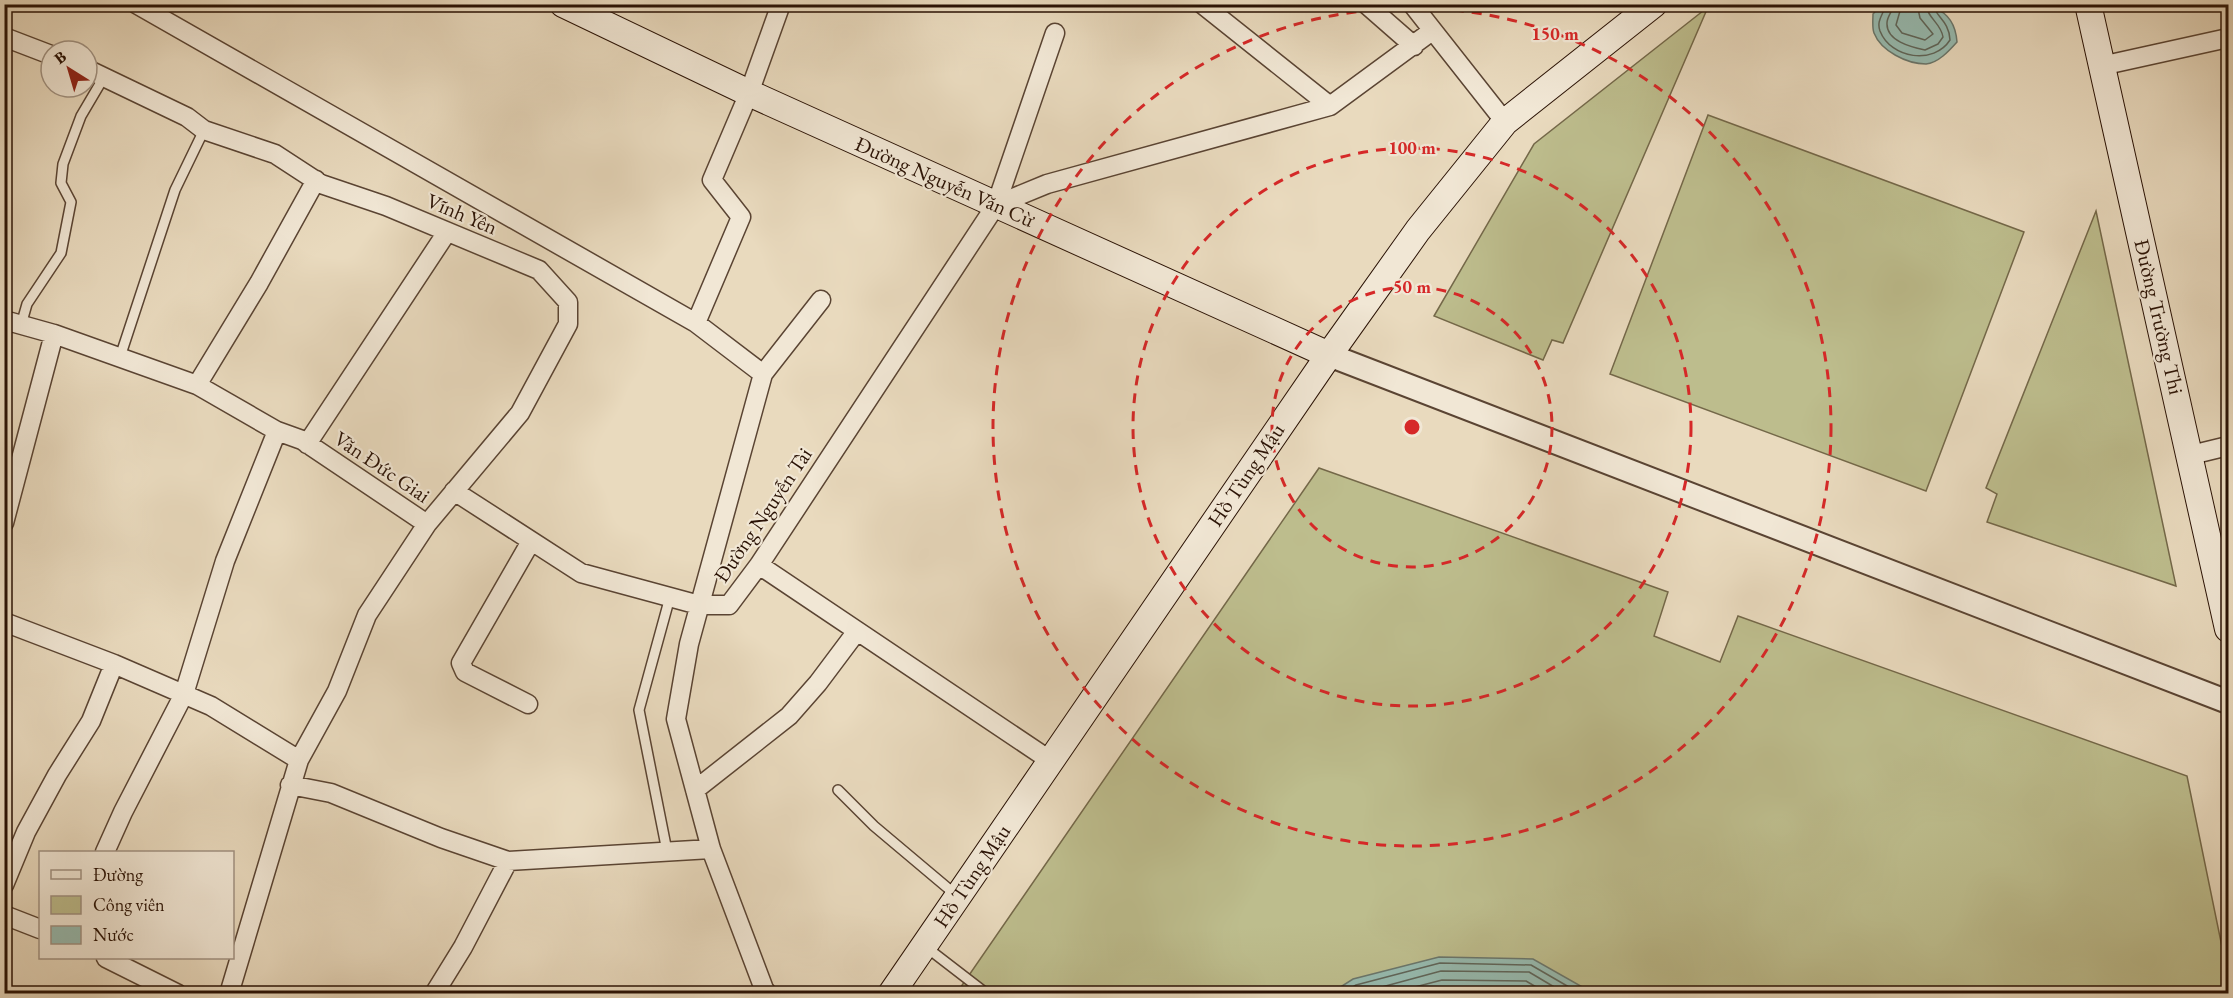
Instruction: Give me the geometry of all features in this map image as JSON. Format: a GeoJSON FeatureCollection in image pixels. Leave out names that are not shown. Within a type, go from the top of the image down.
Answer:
{"type":"FeatureCollection","features":[{"type":"Feature","properties":{"kind":"main road","name":"Đường Nguyễn Văn Cừ"},"geometry":{"type":"LineString","coordinates":[[563,4],[749,93],[1329,355]]}},
{"type":"Feature","properties":{"kind":"main road","name":"Hồ Tùng Mậu"},"geometry":{"type":"LineString","coordinates":[[891,993],[1329,355],[1418,230],[1505,122],[1654,4]]}},
{"type":"Feature","properties":{"kind":"main road"},"geometry":{"type":"LineString","coordinates":[[2076,4],[2085,17],[2101,66]]}},
{"type":"Feature","properties":{"kind":"main road","name":"Đường Trường Thi"},"geometry":{"type":"LineString","coordinates":[[2088,4],[2229,629]]}},
{"type":"Feature","properties":{"kind":"street"},"geometry":{"type":"LineString","coordinates":[[136,4],[696,323],[763,374]]}},
{"type":"Feature","properties":{"kind":"street"},"geometry":{"type":"LineString","coordinates":[[696,323],[741,217],[712,180],[749,93],[781,4]]}},
{"type":"Feature","properties":{"kind":"street"},"geometry":{"type":"LineString","coordinates":[[1202,4],[1330,106]]}},
{"type":"Feature","properties":{"kind":"street"},"geometry":{"type":"LineString","coordinates":[[1366,4],[1414,46]]}},
{"type":"Feature","properties":{"kind":"street"},"geometry":{"type":"LineString","coordinates":[[1412,4],[1505,122]]}},
{"type":"Feature","properties":{"kind":"street"},"geometry":{"type":"LineString","coordinates":[[996,205],[1047,184],[1330,106],[1432,31]]}},
{"type":"Feature","properties":{"kind":"street","name":"Đường Nguyễn Tài"},"geometry":{"type":"LineString","coordinates":[[699,605],[729,605],[759,565],[996,205],[1055,33]]}},
{"type":"Feature","properties":{"kind":"street"},"geometry":{"type":"LineString","coordinates":[[4,37],[39,50]]}},
{"type":"Feature","properties":{"kind":"street"},"geometry":{"type":"LineString","coordinates":[[2101,66],[2229,38]]}},
{"type":"Feature","properties":{"kind":"street","name":"Vĩnh Yên"},"geometry":{"type":"LineString","coordinates":[[99,75],[187,117],[204,130],[275,154],[316,180],[386,206],[539,270],[568,302],[568,324],[519,413],[427,524]]}},
{"type":"Feature","properties":{"kind":"street"},"geometry":{"type":"LineString","coordinates":[[197,385],[316,180]]}},
{"type":"Feature","properties":{"kind":"street"},"geometry":{"type":"LineString","coordinates":[[307,444],[447,232]]}},
{"type":"Feature","properties":{"kind":"street"},"geometry":{"type":"LineString","coordinates":[[768,993],[764,989],[711,849],[676,719],[699,605],[763,374],[821,300]]}},
{"type":"Feature","properties":{"kind":"street","name":"Văn Đức Giai"},"geometry":{"type":"LineString","coordinates":[[13,323],[54,334],[197,385],[277,431],[307,444],[427,524],[367,615],[337,691],[299,760],[229,993]]}},
{"type":"Feature","properties":{"kind":"street"},"geometry":{"type":"LineString","coordinates":[[4,523],[54,334]]}},
{"type":"Feature","properties":{"kind":"street"},"geometry":{"type":"LineString","coordinates":[[1329,355],[2229,702]]}},
{"type":"Feature","properties":{"kind":"street"},"geometry":{"type":"LineString","coordinates":[[105,851],[184,694],[225,561],[277,431]]}},
{"type":"Feature","properties":{"kind":"street"},"geometry":{"type":"LineString","coordinates":[[2191,455],[2229,446]]}},
{"type":"Feature","properties":{"kind":"street"},"geometry":{"type":"LineString","coordinates":[[454,491],[530,543],[581,573],[699,605]]}},
{"type":"Feature","properties":{"kind":"street"},"geometry":{"type":"LineString","coordinates":[[528,704],[465,672],[461,663],[530,543]]}},
{"type":"Feature","properties":{"kind":"street"},"geometry":{"type":"LineString","coordinates":[[759,565],[1051,761]]}},
{"type":"Feature","properties":{"kind":"street"},"geometry":{"type":"LineString","coordinates":[[4,622],[114,664],[184,694],[231,717],[299,760]]}},
{"type":"Feature","properties":{"kind":"street"},"geometry":{"type":"LineString","coordinates":[[695,790],[789,716],[818,683],[857,631]]}},
{"type":"Feature","properties":{"kind":"street"},"geometry":{"type":"LineString","coordinates":[[4,885],[26,832],[57,775],[91,722],[114,664]]}},
{"type":"Feature","properties":{"kind":"street"},"geometry":{"type":"LineString","coordinates":[[290,784],[331,793],[441,838],[508,861],[711,849]]}},
{"type":"Feature","properties":{"kind":"street"},"geometry":{"type":"LineString","coordinates":[[434,993],[463,947],[508,861]]}},
{"type":"Feature","properties":{"kind":"street"},"geometry":{"type":"LineString","coordinates":[[4,915],[39,929]]}},
{"type":"Feature","properties":{"kind":"street"},"geometry":{"type":"LineString","coordinates":[[110,959],[178,993]]}},
{"type":"Feature","properties":{"kind":"lane"},"geometry":{"type":"LineString","coordinates":[[13,323],[61,253],[71,202],[61,183],[63,164],[87,99]]}},
{"type":"Feature","properties":{"kind":"lane"},"geometry":{"type":"LineString","coordinates":[[120,357],[175,190],[204,130]]}},
{"type":"Feature","properties":{"kind":"lane"},"geometry":{"type":"LineString","coordinates":[[667,851],[639,710],[670,597]]}},
{"type":"Feature","properties":{"kind":"lane"},"geometry":{"type":"LineString","coordinates":[[838,790],[874,826],[958,896]]}},
{"type":"Feature","properties":{"kind":"lane"},"geometry":{"type":"LineString","coordinates":[[924,946],[987,993]]}},
{"type":"Feature","properties":{"kind":"green space"},"geometry":{"type":"Polygon","coordinates":[[[1708,7],[1563,343],[1552,340],[1543,360],[1434,316],[1534,144],[1708,7]]]}},
{"type":"Feature","properties":{"kind":"green space"},"geometry":{"type":"Polygon","coordinates":[[[1708,115],[2024,232],[1926,491],[1610,374],[1708,115]]]}},
{"type":"Feature","properties":{"kind":"green space"},"geometry":{"type":"Polygon","coordinates":[[[2096,211],[2176,586],[1987,522],[1997,494],[1986,488],[2096,211]]]}},
{"type":"Feature","properties":{"kind":"green space"},"geometry":{"type":"Polygon","coordinates":[[[1319,468],[1668,592],[1654,636],[1720,662],[1738,616],[2187,776],[2228,976],[2228,994],[956,994],[1319,468]]]}},
{"type":"Feature","properties":{"kind":"water"},"geometry":{"type":"Polygon","coordinates":[[[1882,4],[1932,7],[1949,18],[1957,42],[1943,56],[1930,63],[1903,59],[1882,45],[1873,31],[1873,14],[1882,4]]]}},
{"type":"Feature","properties":{"kind":"water"},"geometry":{"type":"Polygon","coordinates":[[[1439,957],[1533,959],[1593,993],[1331,993],[1353,979],[1439,957]]]}}]}
